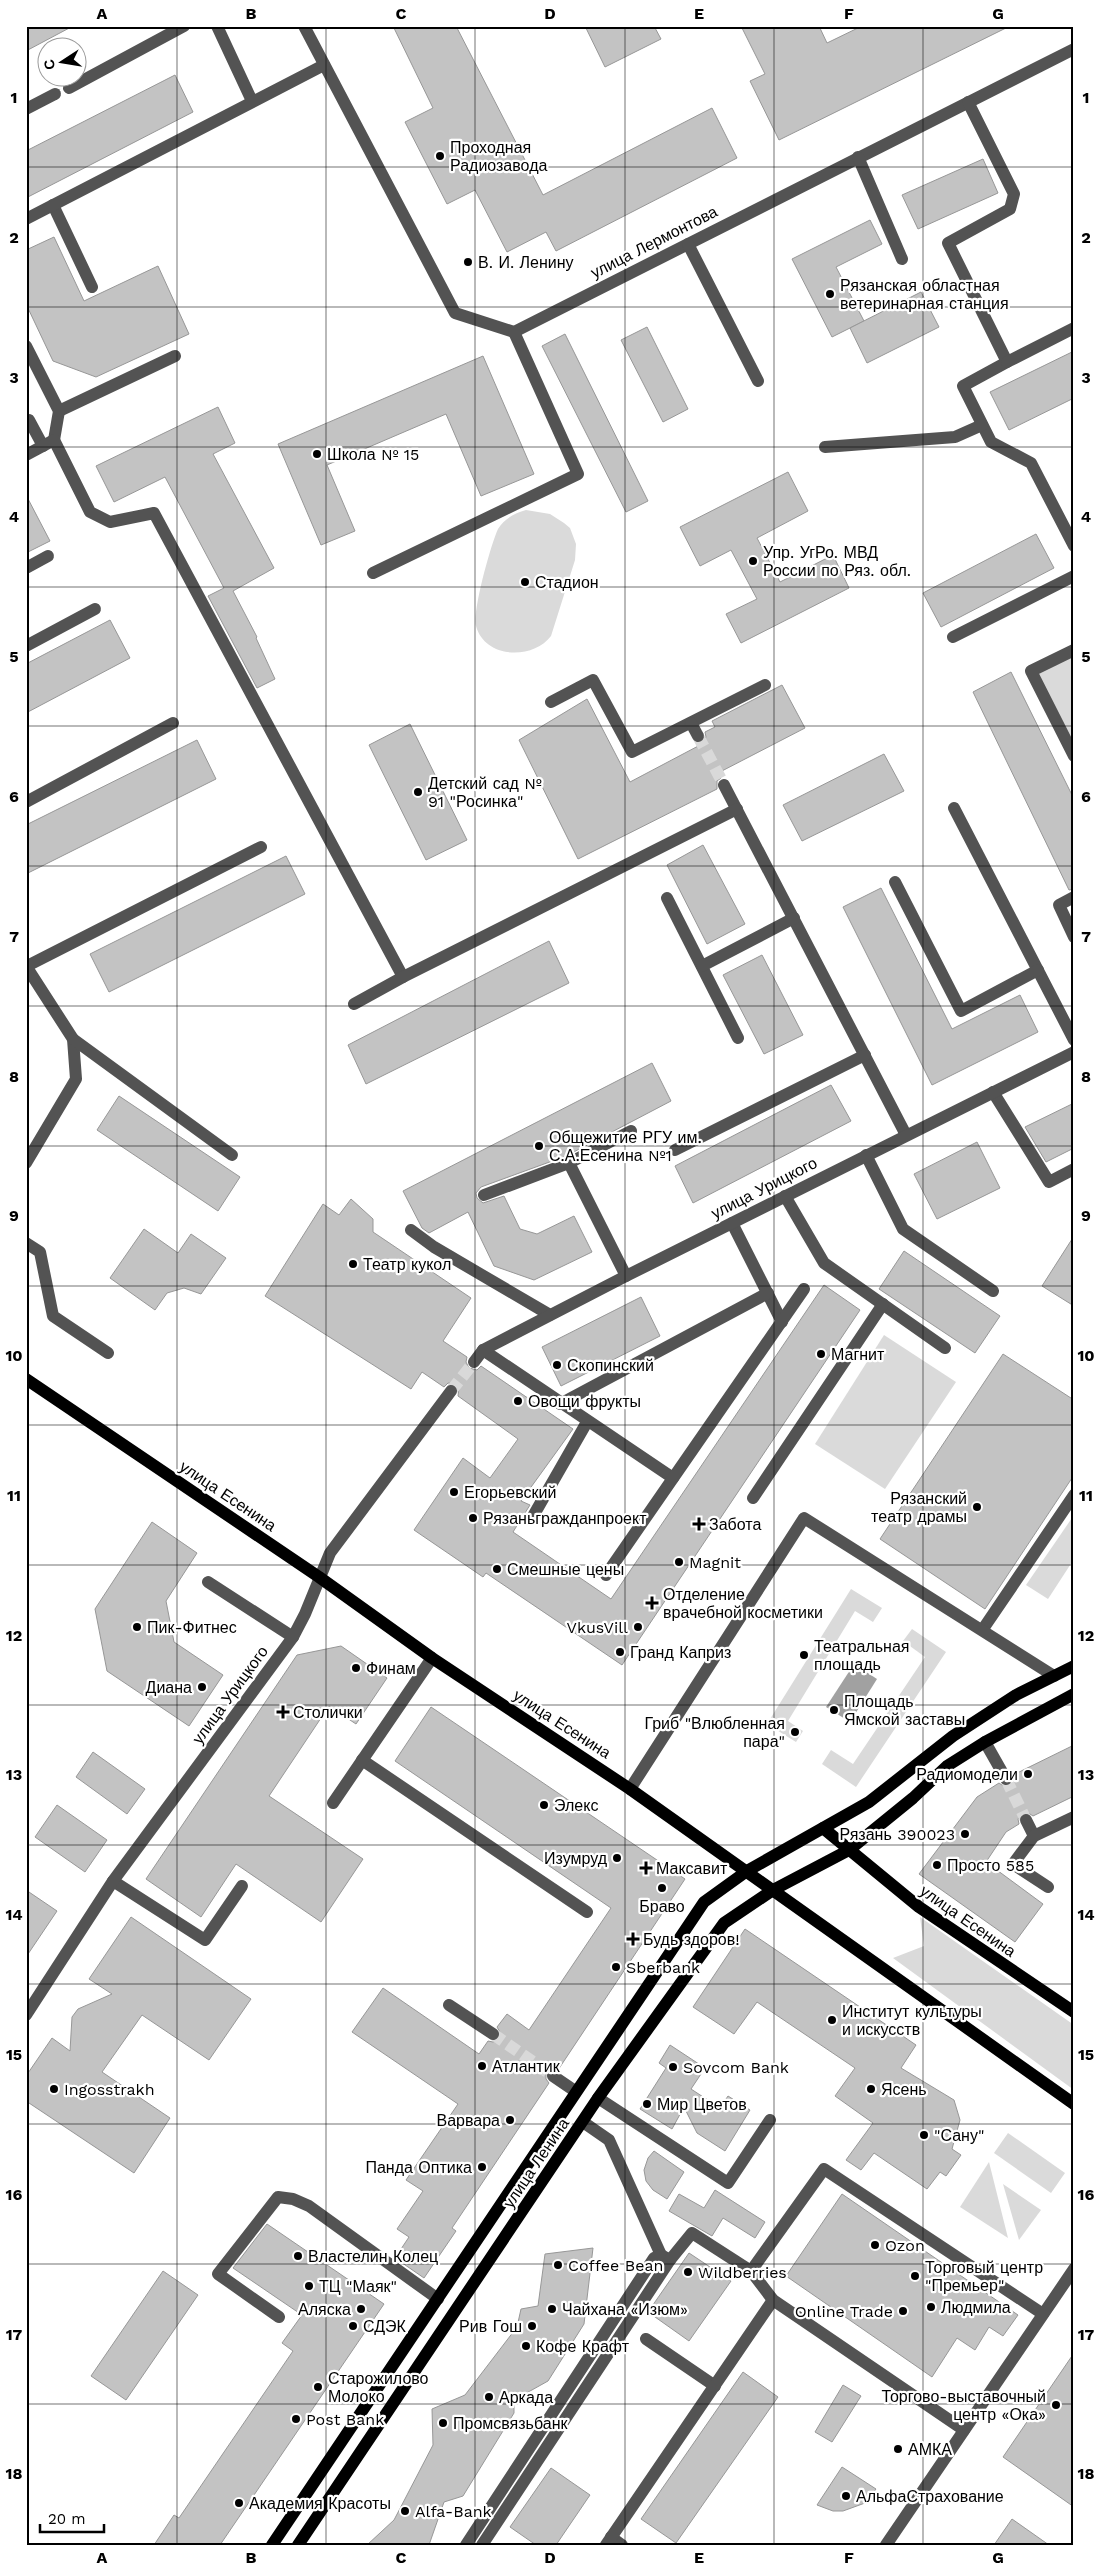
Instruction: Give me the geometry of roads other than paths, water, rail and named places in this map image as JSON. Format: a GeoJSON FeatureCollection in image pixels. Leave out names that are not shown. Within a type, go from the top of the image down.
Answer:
{"type":"FeatureCollection","features":[{"type":"Feature","properties":{"kind":"main road","name":"улица Есенина"},"geometry":{"type":"LineString","coordinates":[[26,1379],[319,1577],[432,1658],[630,1789],[1074,2104]]}},
{"type":"Feature","properties":{"kind":"main road","name":"улица Ленина"},"geometry":{"type":"LineString","coordinates":[[272,2545],[438,2299],[575,2091],[704,1902],[747,1871],[869,1802],[953,1736],[1016,1695],[1074,1666]]}},
{"type":"Feature","properties":{"kind":"main road","name":"улица Ленина"},"geometry":{"type":"LineString","coordinates":[[298,2545],[598,2098],[724,1923],[773,1890],[849,1850],[913,1798],[947,1766],[985,1742],[1074,1694]]}},
{"type":"Feature","properties":{"kind":"main road","name":"улица Есенина"},"geometry":{"type":"LineString","coordinates":[[823,1828],[919,1907],[1074,2012]]}},
{"type":"Feature","properties":{"kind":"street"},"geometry":{"type":"LineString","coordinates":[[88,77],[184,26]]}},
{"type":"Feature","properties":{"kind":"street"},"geometry":{"type":"LineString","coordinates":[[217,26],[252,101]]}},
{"type":"Feature","properties":{"kind":"street"},"geometry":{"type":"LineString","coordinates":[[304,26],[454,313],[514,332],[578,474],[373,573]]}},
{"type":"Feature","properties":{"kind":"street","name":"улица Лермонтова"},"geometry":{"type":"LineString","coordinates":[[514,332],[1074,49]]}},
{"type":"Feature","properties":{"kind":"street"},"geometry":{"type":"LineString","coordinates":[[26,219],[324,65]]}},
{"type":"Feature","properties":{"kind":"street"},"geometry":{"type":"LineString","coordinates":[[26,109],[55,94]]}},
{"type":"Feature","properties":{"kind":"street"},"geometry":{"type":"LineString","coordinates":[[968,102],[1014,194],[1010,209],[948,243],[1007,362]]}},
{"type":"Feature","properties":{"kind":"street"},"geometry":{"type":"LineString","coordinates":[[858,157],[902,258]]}},
{"type":"Feature","properties":{"kind":"street"},"geometry":{"type":"LineString","coordinates":[[53,205],[92,287]]}},
{"type":"Feature","properties":{"kind":"street"},"geometry":{"type":"LineString","coordinates":[[688,244],[758,381]]}},
{"type":"Feature","properties":{"kind":"street"},"geometry":{"type":"LineString","coordinates":[[1074,328],[963,386],[991,442],[1031,463],[1074,546]]}},
{"type":"Feature","properties":{"kind":"street"},"geometry":{"type":"LineString","coordinates":[[26,346],[59,411],[49,443],[26,455]]}},
{"type":"Feature","properties":{"kind":"street"},"geometry":{"type":"LineString","coordinates":[[59,411],[175,356]]}},
{"type":"Feature","properties":{"kind":"street"},"geometry":{"type":"LineString","coordinates":[[29,420],[49,443],[90,512],[110,522],[154,513],[403,977]]}},
{"type":"Feature","properties":{"kind":"street"},"geometry":{"type":"LineString","coordinates":[[825,447],[955,437],[982,425]]}},
{"type":"Feature","properties":{"kind":"street"},"geometry":{"type":"LineString","coordinates":[[26,568],[48,556]]}},
{"type":"Feature","properties":{"kind":"street"},"geometry":{"type":"LineString","coordinates":[[953,637],[1074,576]]}},
{"type":"Feature","properties":{"kind":"street"},"geometry":{"type":"LineString","coordinates":[[26,646],[95,609]]}},
{"type":"Feature","properties":{"kind":"street"},"geometry":{"type":"LineString","coordinates":[[1074,650],[1031,671],[1074,756]]}},
{"type":"Feature","properties":{"kind":"street"},"geometry":{"type":"LineString","coordinates":[[551,702],[593,680],[632,752],[765,685]]}},
{"type":"Feature","properties":{"kind":"street"},"geometry":{"type":"LineString","coordinates":[[26,802],[173,723]]}},
{"type":"Feature","properties":{"kind":"street"},"geometry":{"type":"LineString","coordinates":[[691,723],[698,736]]}},
{"type":"Feature","properties":{"kind":"street"},"geometry":{"type":"LineString","coordinates":[[724,785],[906,1135]]}},
{"type":"Feature","properties":{"kind":"street"},"geometry":{"type":"LineString","coordinates":[[954,808],[1074,1040]]}},
{"type":"Feature","properties":{"kind":"street"},"geometry":{"type":"LineString","coordinates":[[354,1004],[403,977],[737,809]]}},
{"type":"Feature","properties":{"kind":"street"},"geometry":{"type":"LineString","coordinates":[[232,1154],[73,1039],[26,966],[261,847]]}},
{"type":"Feature","properties":{"kind":"street"},"geometry":{"type":"LineString","coordinates":[[895,882],[961,1011],[1038,970]]}},
{"type":"Feature","properties":{"kind":"street"},"geometry":{"type":"LineString","coordinates":[[1074,897],[1059,905],[1074,937]]}},
{"type":"Feature","properties":{"kind":"street"},"geometry":{"type":"LineString","coordinates":[[667,898],[738,1038]]}},
{"type":"Feature","properties":{"kind":"street"},"geometry":{"type":"LineString","coordinates":[[702,966],[794,918]]}},
{"type":"Feature","properties":{"kind":"street"},"geometry":{"type":"LineString","coordinates":[[26,1163],[76,1079],[73,1039]]}},
{"type":"Feature","properties":{"kind":"street","name":"улица Урицкого"},"geometry":{"type":"LineString","coordinates":[[474,1362],[483,1350],[550,1315],[1074,1052]]}},
{"type":"Feature","properties":{"kind":"street"},"geometry":{"type":"LineString","coordinates":[[676,1150],[865,1055]]}},
{"type":"Feature","properties":{"kind":"street"},"geometry":{"type":"LineString","coordinates":[[993,1092],[1049,1182],[1074,1169]]}},
{"type":"Feature","properties":{"kind":"street"},"geometry":{"type":"LineString","coordinates":[[484,1195],[569,1163],[631,1131]]}},
{"type":"Feature","properties":{"kind":"street"},"geometry":{"type":"LineString","coordinates":[[866,1155],[903,1229],[993,1291]]}},
{"type":"Feature","properties":{"kind":"street"},"geometry":{"type":"LineString","coordinates":[[569,1163],[626,1276]]}},
{"type":"Feature","properties":{"kind":"street"},"geometry":{"type":"LineString","coordinates":[[785,1196],[824,1263],[946,1348]]}},
{"type":"Feature","properties":{"kind":"street"},"geometry":{"type":"LineString","coordinates":[[732,1223],[782,1322]]}},
{"type":"Feature","properties":{"kind":"street"},"geometry":{"type":"LineString","coordinates":[[411,1230],[434,1247],[550,1315]]}},
{"type":"Feature","properties":{"kind":"street"},"geometry":{"type":"LineString","coordinates":[[26,1243],[40,1252],[53,1316],[108,1354]]}},
{"type":"Feature","properties":{"kind":"street"},"geometry":{"type":"LineString","coordinates":[[606,1575],[804,1289]]}},
{"type":"Feature","properties":{"kind":"street"},"geometry":{"type":"LineString","coordinates":[[560,1404],[768,1293]]}},
{"type":"Feature","properties":{"kind":"street"},"geometry":{"type":"LineString","coordinates":[[752,1498],[883,1304]]}},
{"type":"Feature","properties":{"kind":"street"},"geometry":{"type":"LineString","coordinates":[[483,1350],[560,1404],[673,1478]]}},
{"type":"Feature","properties":{"kind":"street","name":"улица Урицкого"},"geometry":{"type":"LineString","coordinates":[[26,2015],[114,1881],[293,1637],[305,1614],[330,1553],[452,1392]]}},
{"type":"Feature","properties":{"kind":"street"},"geometry":{"type":"LineString","coordinates":[[532,1518],[587,1422]]}},
{"type":"Feature","properties":{"kind":"street"},"geometry":{"type":"LineString","coordinates":[[982,1630],[1074,1495]]}},
{"type":"Feature","properties":{"kind":"street"},"geometry":{"type":"LineString","coordinates":[[630,1789],[804,1518],[1054,1676]]}},
{"type":"Feature","properties":{"kind":"street"},"geometry":{"type":"LineString","coordinates":[[208,1582],[293,1637]]}},
{"type":"Feature","properties":{"kind":"street"},"geometry":{"type":"LineString","coordinates":[[333,1803],[432,1658]]}},
{"type":"Feature","properties":{"kind":"street"},"geometry":{"type":"LineString","coordinates":[[985,1742],[1006,1780]]}},
{"type":"Feature","properties":{"kind":"street"},"geometry":{"type":"LineString","coordinates":[[362,1760],[587,1912]]}},
{"type":"Feature","properties":{"kind":"street"},"geometry":{"type":"LineString","coordinates":[[1048,1887],[1013,1864],[1034,1836],[1074,1817]]}},
{"type":"Feature","properties":{"kind":"street"},"geometry":{"type":"LineString","coordinates":[[1026,1820],[1034,1836]]}},
{"type":"Feature","properties":{"kind":"street"},"geometry":{"type":"LineString","coordinates":[[114,1881],[205,1940],[242,1886]]}},
{"type":"Feature","properties":{"kind":"street"},"geometry":{"type":"LineString","coordinates":[[449,2005],[492,2034]]}},
{"type":"Feature","properties":{"kind":"street"},"geometry":{"type":"LineString","coordinates":[[554,2076],[575,2091]]}},
{"type":"Feature","properties":{"kind":"street"},"geometry":{"type":"LineString","coordinates":[[598,2098],[728,2183],[770,2120]]}},
{"type":"Feature","properties":{"kind":"street"},"geometry":{"type":"LineString","coordinates":[[583,2122],[609,2140],[666,2258]]}},
{"type":"Feature","properties":{"kind":"street"},"geometry":{"type":"LineString","coordinates":[[751,2271],[824,2169],[1043,2314]]}},
{"type":"Feature","properties":{"kind":"street"},"geometry":{"type":"LineString","coordinates":[[279,2317],[218,2274],[278,2197],[293,2199],[309,2206],[438,2299]]}},
{"type":"Feature","properties":{"kind":"street"},"geometry":{"type":"LineString","coordinates":[[482,2545],[666,2258],[692,2233],[751,2271],[773,2300],[964,2430]]}},
{"type":"Feature","properties":{"kind":"street"},"geometry":{"type":"LineString","coordinates":[[466,2545],[654,2258],[666,2258]]}},
{"type":"Feature","properties":{"kind":"street"},"geometry":{"type":"LineString","coordinates":[[886,2545],[1074,2269]]}},
{"type":"Feature","properties":{"kind":"street"},"geometry":{"type":"LineString","coordinates":[[622,2545],[608,2541],[773,2300]]}},
{"type":"Feature","properties":{"kind":"street"},"geometry":{"type":"LineString","coordinates":[[646,2339],[715,2386]]}},
{"type":"Feature","properties":{"kind":"tunnel"},"geometry":{"type":"LineString","coordinates":[[698,736],[724,785]]}},
{"type":"Feature","properties":{"kind":"tunnel"},"geometry":{"type":"LineString","coordinates":[[451,1391],[474,1362]]}},
{"type":"Feature","properties":{"kind":"tunnel"},"geometry":{"type":"LineString","coordinates":[[1006,1779],[1026,1820]]}},
{"type":"Feature","properties":{"kind":"tunnel"},"geometry":{"type":"LineString","coordinates":[[493,2034],[553,2076]]}},
{"type":"Feature","properties":{"kind":"place","name":"Проходная Радиозавода"},"geometry":{"type":"Point","coordinates":[440,156]}},
{"type":"Feature","properties":{"kind":"place","name":"В. И. Ленину"},"geometry":{"type":"Point","coordinates":[468,262]}},
{"type":"Feature","properties":{"kind":"place","name":"Рязанская областная ветеринарная станция"},"geometry":{"type":"Point","coordinates":[830,294]}},
{"type":"Feature","properties":{"kind":"place","name":"Школа № 15"},"geometry":{"type":"Point","coordinates":[317,454]}},
{"type":"Feature","properties":{"kind":"place","name":"Упр. УгРо. МВД России по Ряз. обл."},"geometry":{"type":"Point","coordinates":[753,561]}},
{"type":"Feature","properties":{"kind":"place","name":"Стадион"},"geometry":{"type":"Point","coordinates":[525,582]}},
{"type":"Feature","properties":{"kind":"place","name":"Детский сад № 91 \"Росинка\""},"geometry":{"type":"Point","coordinates":[418,792]}},
{"type":"Feature","properties":{"kind":"place","name":"Общежитие РГУ им. С.А.Есенина №1"},"geometry":{"type":"Point","coordinates":[539,1146]}},
{"type":"Feature","properties":{"kind":"place","name":"Театр кукол"},"geometry":{"type":"Point","coordinates":[353,1264]}},
{"type":"Feature","properties":{"kind":"place","name":"Магнит"},"geometry":{"type":"Point","coordinates":[821,1354]}},
{"type":"Feature","properties":{"kind":"place","name":"Скопинский"},"geometry":{"type":"Point","coordinates":[557,1365]}},
{"type":"Feature","properties":{"kind":"place","name":"Овощи фрукты"},"geometry":{"type":"Point","coordinates":[518,1401]}},
{"type":"Feature","properties":{"kind":"place","name":"Егорьевский"},"geometry":{"type":"Point","coordinates":[454,1492]}},
{"type":"Feature","properties":{"kind":"place","name":"Рязанский театр драмы"},"geometry":{"type":"Point","coordinates":[977,1507]}},
{"type":"Feature","properties":{"kind":"place","name":"Рязаньгражданпроект"},"geometry":{"type":"Point","coordinates":[473,1518]}},
{"type":"Feature","properties":{"kind":"place","name":"Забота"},"geometry":{"type":"Point","coordinates":[699,1524]}},
{"type":"Feature","properties":{"kind":"place","name":"Magnit"},"geometry":{"type":"Point","coordinates":[679,1562]}},
{"type":"Feature","properties":{"kind":"place","name":"Смешные цены"},"geometry":{"type":"Point","coordinates":[497,1569]}},
{"type":"Feature","properties":{"kind":"place","name":"Отделение врачебной косметики"},"geometry":{"type":"Point","coordinates":[652,1603]}},
{"type":"Feature","properties":{"kind":"place","name":"Пик-Фитнес"},"geometry":{"type":"Point","coordinates":[137,1627]}},
{"type":"Feature","properties":{"kind":"place","name":"VkusVill"},"geometry":{"type":"Point","coordinates":[638,1627]}},
{"type":"Feature","properties":{"kind":"place","name":"Гранд Каприз"},"geometry":{"type":"Point","coordinates":[620,1652]}},
{"type":"Feature","properties":{"kind":"place","name":"Театральная площадь"},"geometry":{"type":"Point","coordinates":[804,1655]}},
{"type":"Feature","properties":{"kind":"place","name":"Финам"},"geometry":{"type":"Point","coordinates":[356,1668]}},
{"type":"Feature","properties":{"kind":"place","name":"Диана"},"geometry":{"type":"Point","coordinates":[202,1687]}},
{"type":"Feature","properties":{"kind":"place","name":"Площадь Ямской заставы"},"geometry":{"type":"Point","coordinates":[834,1710]}},
{"type":"Feature","properties":{"kind":"place","name":"Столички"},"geometry":{"type":"Point","coordinates":[283,1712]}},
{"type":"Feature","properties":{"kind":"place","name":"Гриб \"Влюбленная пара\""},"geometry":{"type":"Point","coordinates":[795,1732]}},
{"type":"Feature","properties":{"kind":"place","name":"Радиомодели"},"geometry":{"type":"Point","coordinates":[1028,1774]}},
{"type":"Feature","properties":{"kind":"place","name":"Элекс"},"geometry":{"type":"Point","coordinates":[544,1805]}},
{"type":"Feature","properties":{"kind":"place","name":"Рязань 390023"},"geometry":{"type":"Point","coordinates":[965,1834]}},
{"type":"Feature","properties":{"kind":"place","name":"Изумруд"},"geometry":{"type":"Point","coordinates":[617,1858]}},
{"type":"Feature","properties":{"kind":"place","name":"Просто 585"},"geometry":{"type":"Point","coordinates":[937,1865]}},
{"type":"Feature","properties":{"kind":"place","name":"Максавит"},"geometry":{"type":"Point","coordinates":[646,1868]}},
{"type":"Feature","properties":{"kind":"place","name":"Браво"},"geometry":{"type":"Point","coordinates":[662,1888]}},
{"type":"Feature","properties":{"kind":"place","name":"Будь здоров!"},"geometry":{"type":"Point","coordinates":[633,1939]}},
{"type":"Feature","properties":{"kind":"place","name":"Sberbank"},"geometry":{"type":"Point","coordinates":[616,1967]}},
{"type":"Feature","properties":{"kind":"place","name":"Институт культуры и искусств"},"geometry":{"type":"Point","coordinates":[832,2020]}},
{"type":"Feature","properties":{"kind":"place","name":"Атлантик"},"geometry":{"type":"Point","coordinates":[482,2066]}},
{"type":"Feature","properties":{"kind":"place","name":"Sovcom Bank"},"geometry":{"type":"Point","coordinates":[673,2067]}},
{"type":"Feature","properties":{"kind":"place","name":"Ingosstrakh"},"geometry":{"type":"Point","coordinates":[54,2089]}},
{"type":"Feature","properties":{"kind":"place","name":"Ясень"},"geometry":{"type":"Point","coordinates":[871,2089]}},
{"type":"Feature","properties":{"kind":"place","name":"Мир Цветов"},"geometry":{"type":"Point","coordinates":[647,2104]}},
{"type":"Feature","properties":{"kind":"place","name":"Варвара"},"geometry":{"type":"Point","coordinates":[510,2120]}},
{"type":"Feature","properties":{"kind":"place","name":"\"Сану\""},"geometry":{"type":"Point","coordinates":[924,2135]}},
{"type":"Feature","properties":{"kind":"place","name":"Панда Оптика"},"geometry":{"type":"Point","coordinates":[482,2167]}},
{"type":"Feature","properties":{"kind":"place","name":"Ozon"},"geometry":{"type":"Point","coordinates":[875,2245]}},
{"type":"Feature","properties":{"kind":"place","name":"Властелин Колец"},"geometry":{"type":"Point","coordinates":[298,2256]}},
{"type":"Feature","properties":{"kind":"place","name":"Coffee Bean"},"geometry":{"type":"Point","coordinates":[558,2265]}},
{"type":"Feature","properties":{"kind":"place","name":"Wildberries"},"geometry":{"type":"Point","coordinates":[688,2272]}},
{"type":"Feature","properties":{"kind":"place","name":"Торговый центр \"Премьер\""},"geometry":{"type":"Point","coordinates":[915,2276]}},
{"type":"Feature","properties":{"kind":"place","name":"ТЦ \"Маяк\""},"geometry":{"type":"Point","coordinates":[309,2286]}},
{"type":"Feature","properties":{"kind":"place","name":"Людмила"},"geometry":{"type":"Point","coordinates":[931,2307]}},
{"type":"Feature","properties":{"kind":"place","name":"Аляска"},"geometry":{"type":"Point","coordinates":[361,2309]}},
{"type":"Feature","properties":{"kind":"place","name":"Чайхана «Изюм»"},"geometry":{"type":"Point","coordinates":[552,2309]}},
{"type":"Feature","properties":{"kind":"place","name":"Online Trade"},"geometry":{"type":"Point","coordinates":[903,2311]}},
{"type":"Feature","properties":{"kind":"place","name":"СДЭК"},"geometry":{"type":"Point","coordinates":[353,2326]}},
{"type":"Feature","properties":{"kind":"place","name":"Рив Гош"},"geometry":{"type":"Point","coordinates":[532,2326]}},
{"type":"Feature","properties":{"kind":"place","name":"Кофе Крафт"},"geometry":{"type":"Point","coordinates":[526,2346]}},
{"type":"Feature","properties":{"kind":"place","name":"Старожилово Молоко"},"geometry":{"type":"Point","coordinates":[318,2387]}},
{"type":"Feature","properties":{"kind":"place","name":"Аркада"},"geometry":{"type":"Point","coordinates":[489,2397]}},
{"type":"Feature","properties":{"kind":"place","name":"Торгово-выставочный центр «Ока»"},"geometry":{"type":"Point","coordinates":[1056,2405]}},
{"type":"Feature","properties":{"kind":"place","name":"Post Bank"},"geometry":{"type":"Point","coordinates":[296,2419]}},
{"type":"Feature","properties":{"kind":"place","name":"Промсвязьбанк"},"geometry":{"type":"Point","coordinates":[443,2423]}},
{"type":"Feature","properties":{"kind":"place","name":"АМКА"},"geometry":{"type":"Point","coordinates":[898,2449]}},
{"type":"Feature","properties":{"kind":"place","name":"АльфаСтрахование"},"geometry":{"type":"Point","coordinates":[846,2496]}},
{"type":"Feature","properties":{"kind":"place","name":"Академия Красоты"},"geometry":{"type":"Point","coordinates":[239,2503]}},
{"type":"Feature","properties":{"kind":"place","name":"Alfa-Bank"},"geometry":{"type":"Point","coordinates":[405,2511]}}]}
